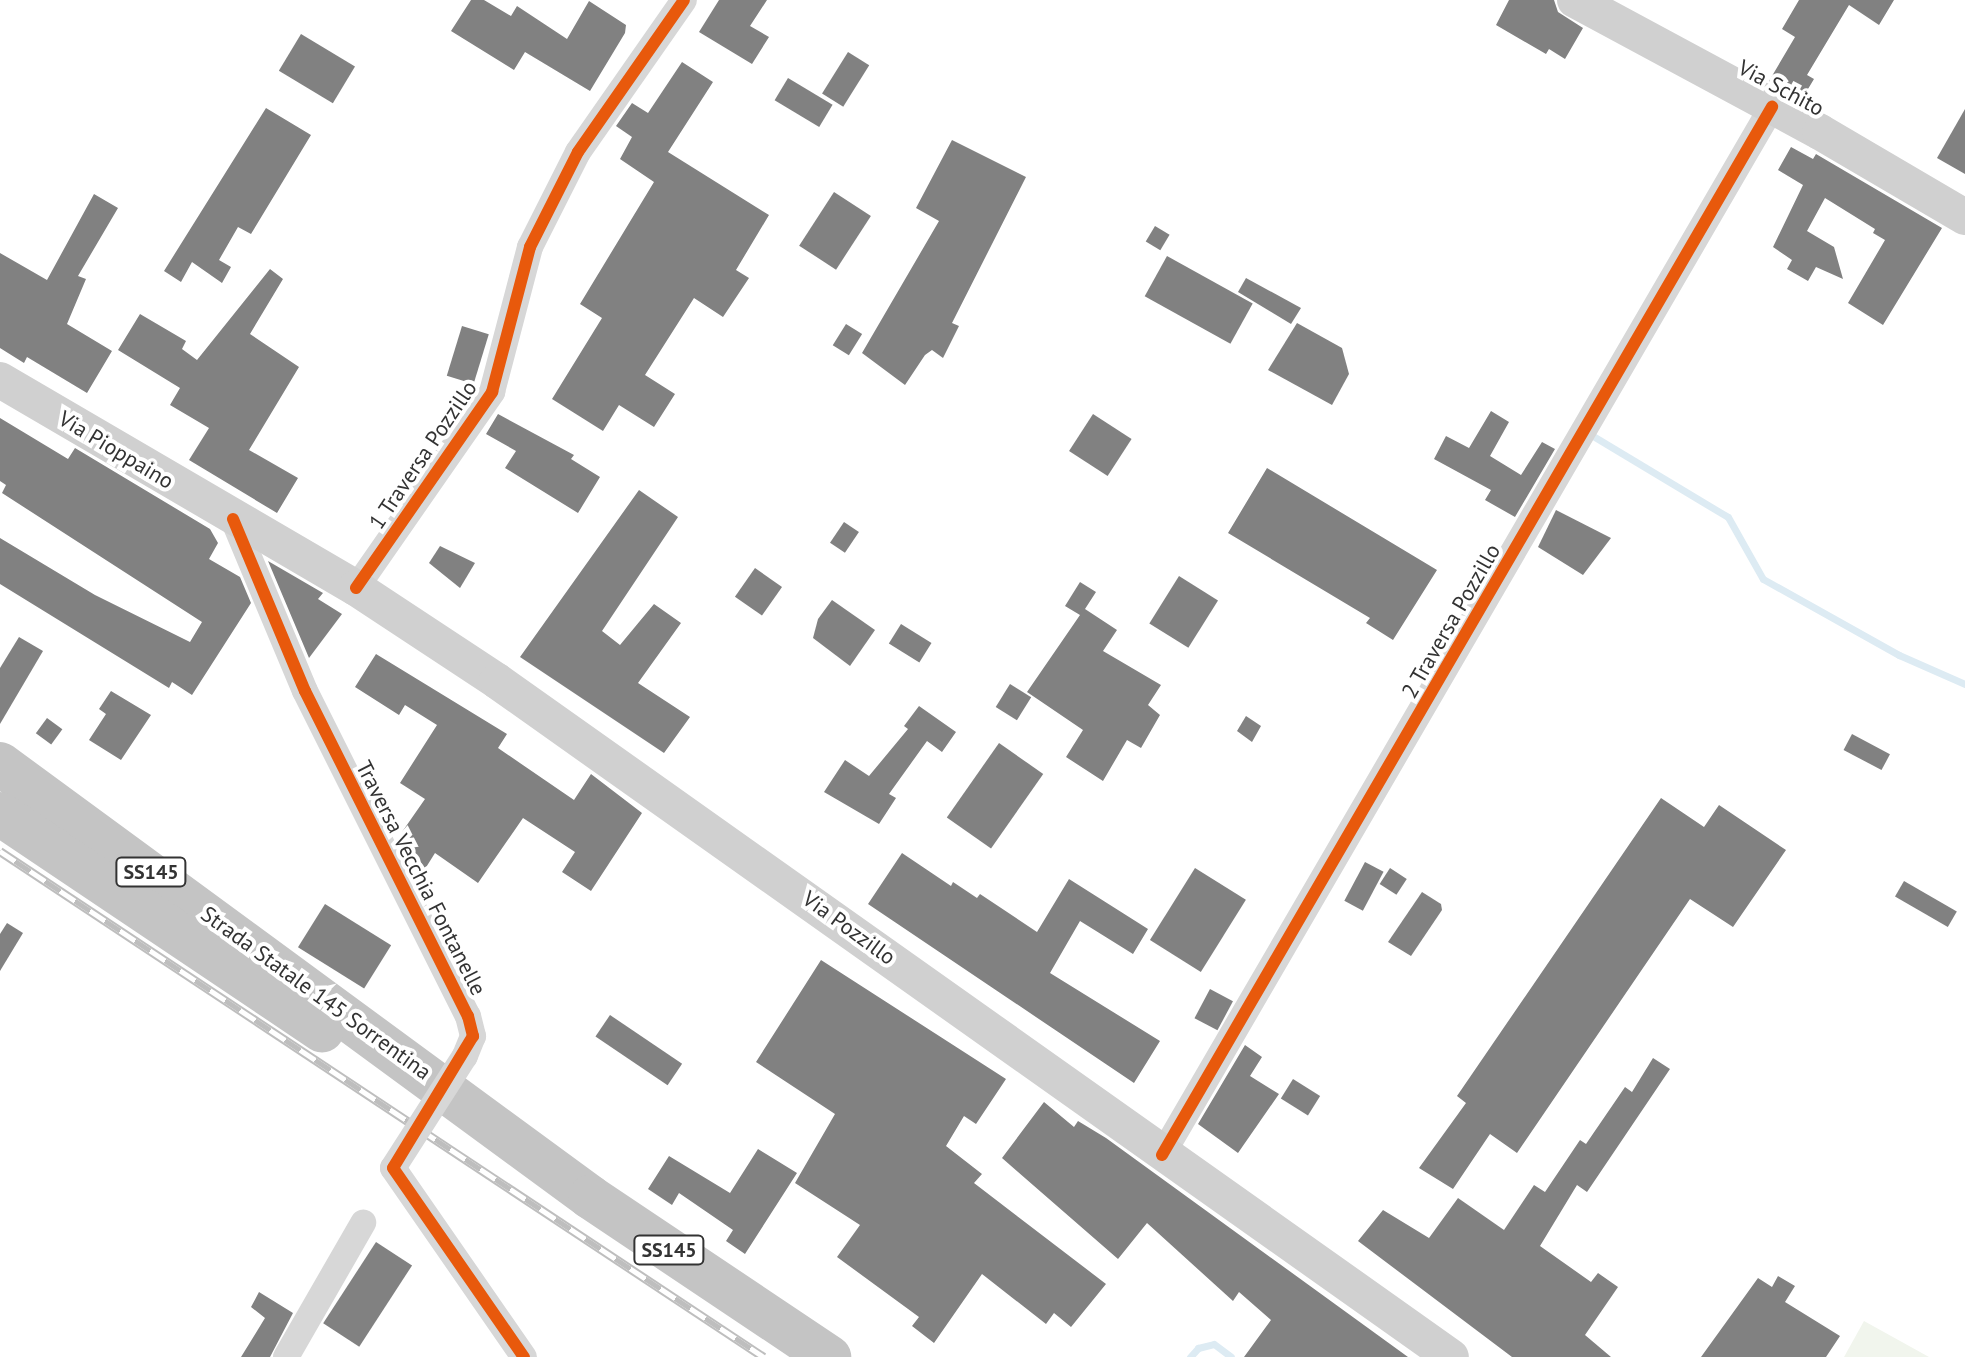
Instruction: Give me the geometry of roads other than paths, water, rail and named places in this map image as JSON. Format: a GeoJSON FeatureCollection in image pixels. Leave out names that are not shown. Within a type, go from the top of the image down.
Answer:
{"type":"FeatureCollection","features":[{"type":"Feature","properties":{"kind":"highway","name":"Strada Statale 145 Sorrentina"},"geometry":{"type":"LineString","coordinates":[[0,764],[302,981],[511,1138],[829,1357]]}},
{"type":"Feature","properties":{"kind":"highway"},"geometry":{"type":"LineString","coordinates":[[0,814],[388,1072],[511,1138]]}},
{"type":"Feature","properties":{"kind":"main road","name":"Via Schito"},"geometry":{"type":"LineString","coordinates":[[1575,0],[1965,217]]}},
{"type":"Feature","properties":{"kind":"main road","name":"Via Pioppaino"},"geometry":{"type":"LineString","coordinates":[[0,380],[233,519]]}},
{"type":"Feature","properties":{"kind":"main road","name":"Via Pozzillo"},"geometry":{"type":"LineString","coordinates":[[233,519],[356,588],[728,841],[1162,1155],[1451,1357]]}},
{"type":"Feature","properties":{"kind":"street","name":"1 Traversa Pozzillo"},"geometry":{"type":"LineString","coordinates":[[356,588],[492,392],[530,247],[578,152],[684,0]]}},
{"type":"Feature","properties":{"kind":"street","name":"2 Traversa Pozzillo"},"geometry":{"type":"LineString","coordinates":[[1162,1155],[1772,107]]}},
{"type":"Feature","properties":{"kind":"street","name":"Traversa Vecchia Fontanelle"},"geometry":{"type":"LineString","coordinates":[[233,519],[305,691],[468,1016],[473,1036],[465,1056],[393,1168],[409,1199],[524,1357]]}},
{"type":"Feature","properties":{"kind":"street"},"geometry":{"type":"LineString","coordinates":[[286,1357],[363,1223]]}},
{"type":"Feature","properties":{"kind":"waterway"},"geometry":{"type":"LineString","coordinates":[[1593,436],[1728,517],[1763,579],[1899,655],[1965,684]]}},
{"type":"Feature","properties":{"kind":"waterway"},"geometry":{"type":"LineString","coordinates":[[1190,1357],[1198,1348],[1214,1344],[1231,1357]]}},
{"type":"Feature","properties":{"kind":"railway"},"geometry":{"type":"LineString","coordinates":[[0,851],[764,1357]]}}]}
